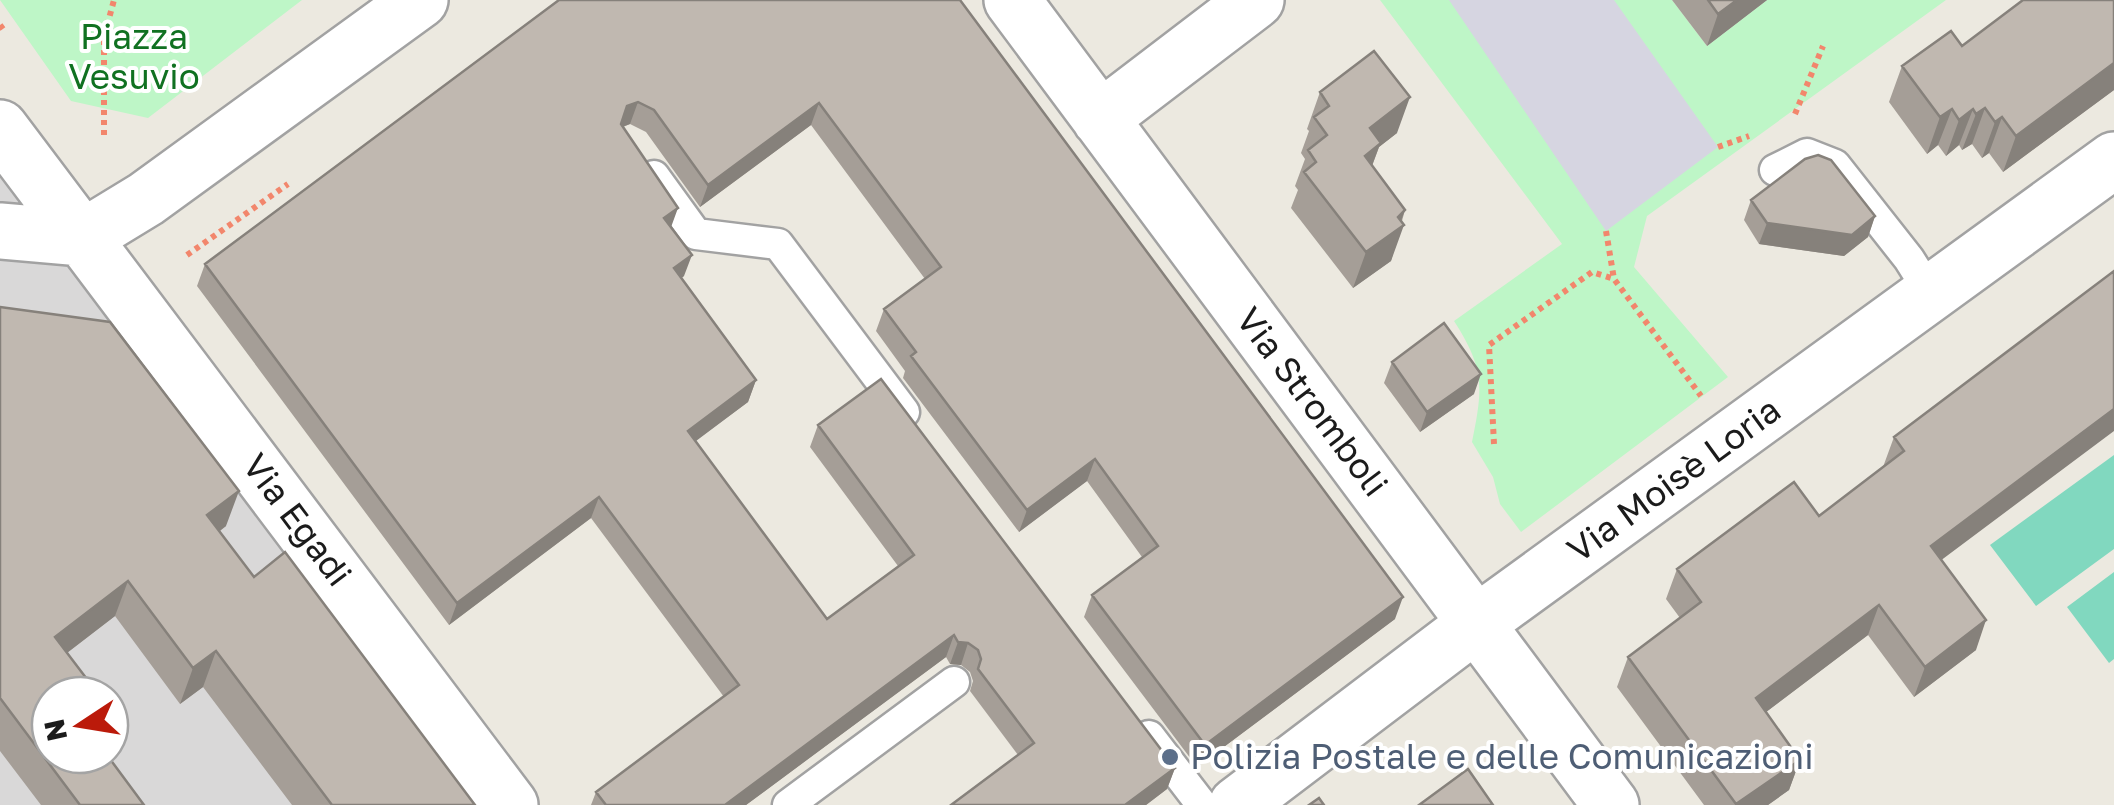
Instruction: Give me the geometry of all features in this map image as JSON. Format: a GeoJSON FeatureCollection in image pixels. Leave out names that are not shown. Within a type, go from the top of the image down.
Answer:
{"type":"FeatureCollection","features":[{"type":"Feature","properties":{"kind":"street"},"geometry":{"type":"LineString","coordinates":[[0,231],[82,238],[146,199],[420,0]]}},
{"type":"Feature","properties":{"kind":"street","name":"Via Stromboli"},"geometry":{"type":"LineString","coordinates":[[1012,0],[1611,805]]}},
{"type":"Feature","properties":{"kind":"street"},"geometry":{"type":"LineString","coordinates":[[1100,119],[1256,0]]}},
{"type":"Feature","properties":{"kind":"street"},"geometry":{"type":"LineString","coordinates":[[0,128],[82,238]]}},
{"type":"Feature","properties":{"kind":"street","name":"Via Moisè Loria"},"geometry":{"type":"LineString","coordinates":[[1238,805],[1477,624],[2114,160]]}},
{"type":"Feature","properties":{"kind":"street","name":"Via Egadi"},"geometry":{"type":"LineString","coordinates":[[82,238],[510,805]]}},
{"type":"Feature","properties":{"kind":"lane"},"geometry":{"type":"LineString","coordinates":[[1775,170],[1807,154],[1835,164],[1909,259],[1930,294]]}},
{"type":"Feature","properties":{"kind":"lane"},"geometry":{"type":"LineString","coordinates":[[642,158],[696,234],[778,244],[920,433]]}},
{"type":"Feature","properties":{"kind":"lane"},"geometry":{"type":"LineString","coordinates":[[788,805],[954,682]]}},
{"type":"Feature","properties":{"kind":"lane"},"geometry":{"type":"LineString","coordinates":[[1134,716],[1202,805]]}},
{"type":"Feature","properties":{"kind":"path"},"geometry":{"type":"LineString","coordinates":[[104,135],[104,36],[114,0]]}},
{"type":"Feature","properties":{"kind":"path"},"geometry":{"type":"LineString","coordinates":[[1792,120],[1822,46]]}},
{"type":"Feature","properties":{"kind":"path"},"geometry":{"type":"LineString","coordinates":[[1718,147],[1755,134]]}},
{"type":"Feature","properties":{"kind":"path"},"geometry":{"type":"LineString","coordinates":[[187,256],[288,184]]}},
{"type":"Feature","properties":{"kind":"path"},"geometry":{"type":"LineString","coordinates":[[1606,231],[1614,279],[1701,396],[1728,440]]}},
{"type":"Feature","properties":{"kind":"path"},"geometry":{"type":"LineString","coordinates":[[1494,444],[1490,345],[1592,272],[1614,279]]}},
{"type":"Feature","properties":{"kind":"shaded area"},"geometry":{"type":"Polygon","coordinates":[[[1449,0],[1614,0],[1718,147],[1606,231],[1449,0]]]}},
{"type":"Feature","properties":{"kind":"shaded area"},"geometry":{"type":"Polygon","coordinates":[[[0,147],[473,805],[0,805],[0,147]]]}},
{"type":"Feature","properties":{"kind":"green space","name":"Piazza Vesuvio"},"geometry":{"type":"Polygon","coordinates":[[[0,0],[302,0],[148,118],[71,101],[0,0]]]}},
{"type":"Feature","properties":{"kind":"green space"},"geometry":{"type":"Polygon","coordinates":[[[1380,0],[1672,0],[1707,46],[1767,0],[1946,0],[1647,216],[1634,267],[1728,377],[1521,532],[1500,504],[1493,477],[1472,442],[1479,379],[1454,321],[1562,244],[1380,0]]]}},
{"type":"Feature","properties":{"kind":"green space"},"geometry":{"type":"Polygon","coordinates":[[[2114,455],[2114,549],[2036,606],[1990,545],[2114,455]]]}},
{"type":"Feature","properties":{"kind":"green space"},"geometry":{"type":"Polygon","coordinates":[[[2114,572],[2114,659],[2109,663],[2067,607],[2114,572]]]}},
{"type":"Feature","properties":{"kind":"building"},"geometry":{"type":"Polygon","coordinates":[[[559,0],[960,0],[1403,597],[1205,745],[1092,595],[1158,546],[1095,459],[1027,510],[911,356],[916,352],[884,309],[941,267],[819,103],[708,185],[654,110],[638,102],[627,106],[621,124],[678,208],[664,218],[692,255],[674,268],[756,380],[688,431],[827,619],[914,555],[818,425],[881,379],[1175,768],[1125,805],[951,805],[1034,743],[978,669],[978,650],[958,642],[954,635],[725,805],[606,805],[596,792],[739,685],[599,497],[457,603],[205,264],[559,0]]]}},
{"type":"Feature","properties":{"kind":"building"},"geometry":{"type":"Polygon","coordinates":[[[1708,0],[1737,0],[1718,14],[1708,0]]]}},
{"type":"Feature","properties":{"kind":"building"},"geometry":{"type":"Polygon","coordinates":[[[2023,0],[2114,0],[2114,63],[2016,136],[2002,117],[1995,122],[1985,108],[1976,114],[1973,109],[1959,120],[1952,109],[1940,117],[1902,66],[1951,31],[1962,46],[2023,0]]]}},
{"type":"Feature","properties":{"kind":"building"},"geometry":{"type":"Polygon","coordinates":[[[1374,51],[1410,97],[1370,128],[1381,143],[1365,156],[1405,210],[1398,217],[1404,225],[1366,252],[1304,172],[1316,162],[1308,150],[1327,135],[1314,117],[1329,106],[1320,92],[1374,51]]]}},
{"type":"Feature","properties":{"kind":"building"},"geometry":{"type":"Polygon","coordinates":[[[1818,155],[1831,160],[1875,216],[1852,235],[1767,223],[1751,200],[1805,159],[1818,155]]]}},
{"type":"Feature","properties":{"kind":"building"},"geometry":{"type":"Polygon","coordinates":[[[2114,271],[2114,409],[1931,546],[1986,620],[1925,667],[1879,605],[1756,698],[1800,760],[1736,804],[1628,657],[1701,602],[1677,569],[1794,482],[1819,516],[1904,451],[1894,437],[2114,271]]]}},
{"type":"Feature","properties":{"kind":"building"},"geometry":{"type":"Polygon","coordinates":[[[0,307],[110,322],[239,491],[207,515],[254,577],[285,552],[475,805],[332,805],[216,651],[193,668],[128,581],[55,637],[84,675],[30,675],[30,738],[0,698],[0,307]]]}},
{"type":"Feature","properties":{"kind":"building"},"geometry":{"type":"Polygon","coordinates":[[[1444,323],[1481,374],[1427,412],[1392,362],[1444,323]]]}},
{"type":"Feature","properties":{"kind":"building"},"geometry":{"type":"Polygon","coordinates":[[[1468,769],[1493,805],[1419,805],[1468,769]]]}},
{"type":"Feature","properties":{"kind":"building"},"geometry":{"type":"Polygon","coordinates":[[[58,775],[122,775],[144,805],[80,805],[58,775]]]}},
{"type":"Feature","properties":{"kind":"place","name":"Polizia Postale e delle Comunicazioni"},"geometry":{"type":"Point","coordinates":[1170,757]}}]}
